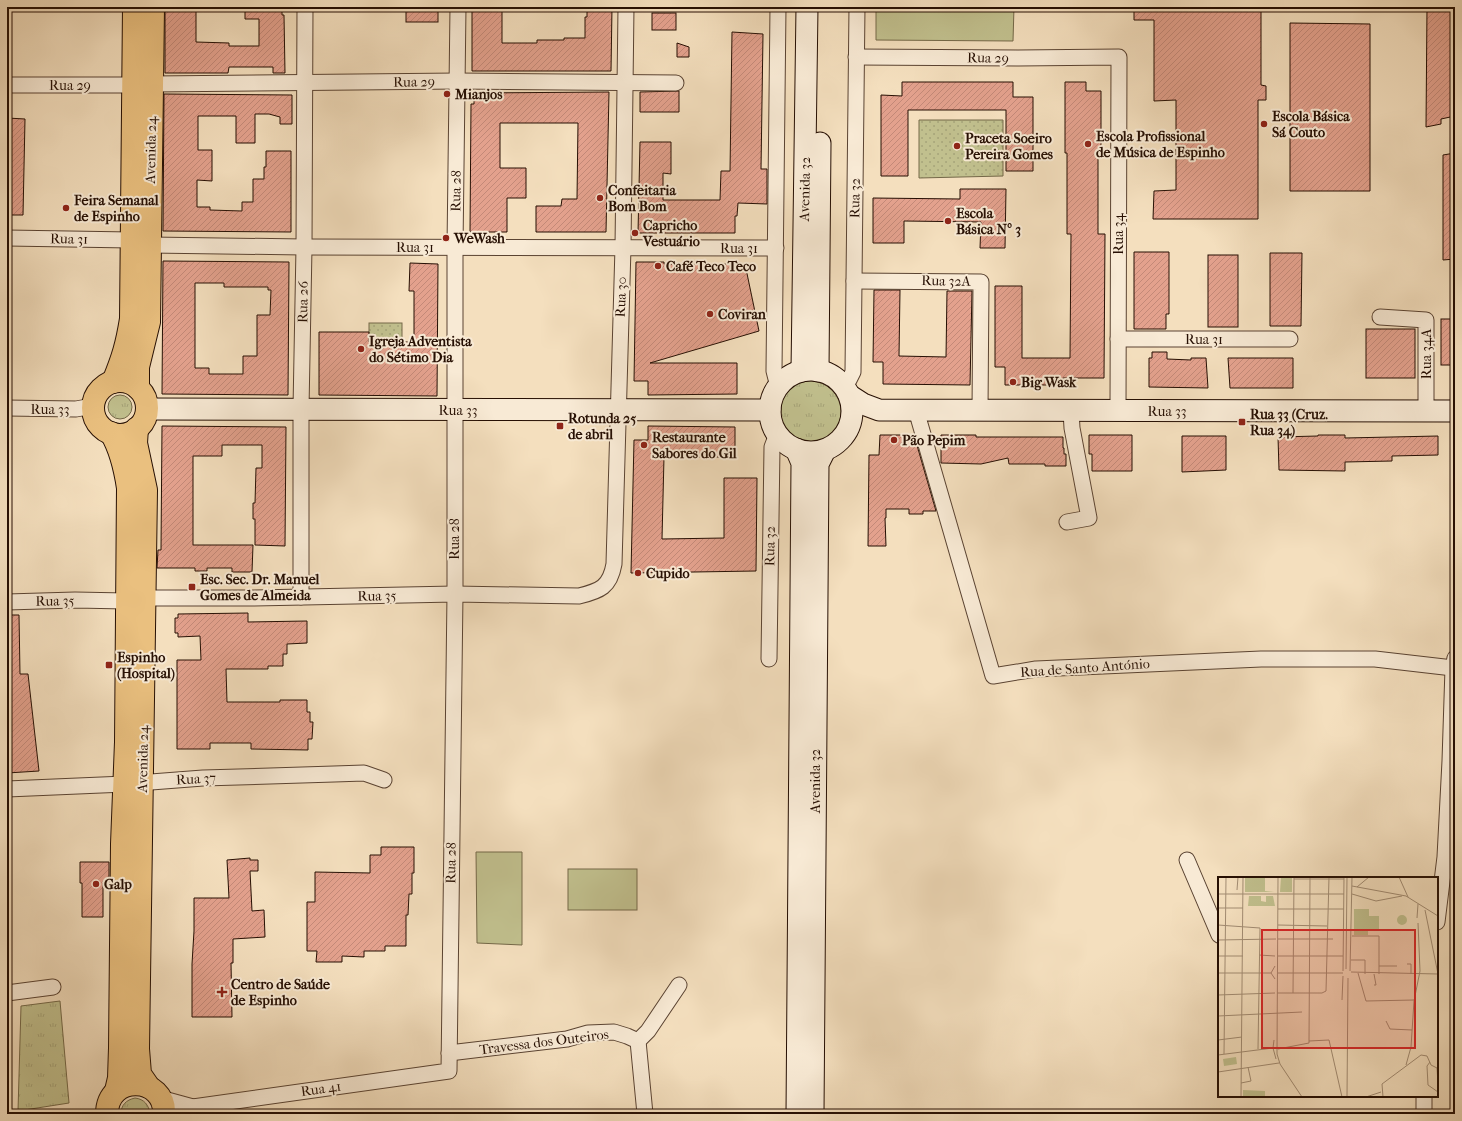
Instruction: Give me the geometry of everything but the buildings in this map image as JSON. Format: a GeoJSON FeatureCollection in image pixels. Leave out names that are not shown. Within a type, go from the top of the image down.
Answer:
{"type":"FeatureCollection","features":[{"type":"Feature","properties":{"kind":"main road","name":"Avenida 24"},"geometry":{"type":"LineString","coordinates":[[134,7],[142,84],[140,242],[148,322],[138,367],[138,388],[144,395],[147,409],[143,421],[137,428],[136,443],[146,490],[136,600],[133,783],[138,1049],[140,1074],[158,1100]]}},
{"type":"Feature","properties":{"kind":"main road","name":"Avenida 24"},"geometry":{"type":"LineString","coordinates":[[142,84],[153,7]]}},
{"type":"Feature","properties":{"kind":"main road","name":"Avenida 32"},"geometry":{"type":"LineString","coordinates":[[807,7],[810,371]]}},
{"type":"Feature","properties":{"kind":"main road","name":"Avenida 32"},"geometry":{"type":"LineString","coordinates":[[810,371],[821,7]]}},
{"type":"Feature","properties":{"kind":"main road","name":"Avenida 24"},"geometry":{"type":"LineString","coordinates":[[136,600],[128,488],[125,469],[119,446],[111,433],[103,429],[98,423],[94,415],[93,406],[99,391],[105,385],[113,382],[127,345],[140,242]]}},
{"type":"Feature","properties":{"kind":"main road"},"geometry":{"type":"LineString","coordinates":[[810,371],[828,374],[838,380],[847,392],[852,406],[852,419],[848,429],[839,441],[825,450],[815,452],[806,452],[796,449],[785,443],[777,434],[772,424],[770,410],[772,399],[778,387],[785,380],[792,374],[810,371]]}},
{"type":"Feature","properties":{"kind":"main road"},"geometry":{"type":"LineString","coordinates":[[113,382],[121,381],[130,383],[138,388]]}},
{"type":"Feature","properties":{"kind":"main road","name":"Rua 33"},"geometry":{"type":"LineString","coordinates":[[847,392],[863,404],[879,410],[1455,411]]}},
{"type":"Feature","properties":{"kind":"main road","name":"Rua 33"},"geometry":{"type":"LineString","coordinates":[[147,409],[770,410]]}},
{"type":"Feature","properties":{"kind":"main road","name":"Rua 33"},"geometry":{"type":"LineString","coordinates":[[848,429],[864,417],[879,410]]}},
{"type":"Feature","properties":{"kind":"main road"},"geometry":{"type":"LineString","coordinates":[[111,433],[129,433],[137,428]]}},
{"type":"Feature","properties":{"kind":"main road","name":"Avenida 32"},"geometry":{"type":"LineString","coordinates":[[796,449],[802,463],[797,1114]]}},
{"type":"Feature","properties":{"kind":"main road","name":"Avenida 32"},"geometry":{"type":"LineString","coordinates":[[812,1114],[818,464],[825,450]]}},
{"type":"Feature","properties":{"kind":"main road","name":"Avenida 24"},"geometry":{"type":"LineString","coordinates":[[107,1114],[109,1103],[116,1091],[119,1078],[121,924],[133,783]]}},
{"type":"Feature","properties":{"kind":"main road"},"geometry":{"type":"LineString","coordinates":[[116,1091],[128,1085],[142,1085],[158,1100]]}},
{"type":"Feature","properties":{"kind":"street","name":"Rua 26"},"geometry":{"type":"LineString","coordinates":[[301,597],[301,409],[304,247],[305,7]]}},
{"type":"Feature","properties":{"kind":"street","name":"Rua 28"},"geometry":{"type":"LineString","coordinates":[[449,1071],[455,594],[454,410],[458,7]]}},
{"type":"Feature","properties":{"kind":"street","name":"Rua 30"},"geometry":{"type":"LineString","coordinates":[[606,584],[612,574],[614,564],[626,7]]}},
{"type":"Feature","properties":{"kind":"street"},"geometry":{"type":"LineString","coordinates":[[778,7],[774,371],[778,387]]}},
{"type":"Feature","properties":{"kind":"street","name":"Rua 32"},"geometry":{"type":"LineString","coordinates":[[847,392],[853,372],[857,7]]}},
{"type":"Feature","properties":{"kind":"street","name":"Rua 29"},"geometry":{"type":"LineString","coordinates":[[856,57],[1119,57]]}},
{"type":"Feature","properties":{"kind":"street","name":"Rua 34"},"geometry":{"type":"LineString","coordinates":[[1118,411],[1119,57]]}},
{"type":"Feature","properties":{"kind":"street","name":"Rua 29"},"geometry":{"type":"LineString","coordinates":[[7,85],[458,81],[676,82]]}},
{"type":"Feature","properties":{"kind":"street","name":"Rua 31"},"geometry":{"type":"LineString","coordinates":[[7,238],[304,247],[776,248]]}},
{"type":"Feature","properties":{"kind":"street","name":"Rua 32A"},"geometry":{"type":"LineString","coordinates":[[854,281],[981,282],[980,411]]}},
{"type":"Feature","properties":{"kind":"street","name":"Rua 34A"},"geometry":{"type":"LineString","coordinates":[[1380,317],[1426,320],[1426,411]]}},
{"type":"Feature","properties":{"kind":"street","name":"Rua 31"},"geometry":{"type":"LineString","coordinates":[[1118,339],[1290,339]]}},
{"type":"Feature","properties":{"kind":"street","name":"Rua 33"},"geometry":{"type":"LineString","coordinates":[[7,408],[76,409],[93,406]]}},
{"type":"Feature","properties":{"kind":"street","name":"Rua de Santo António"},"geometry":{"type":"LineString","coordinates":[[916,410],[993,676],[1036,669],[1261,659],[1375,659],[1454,663]]}},
{"type":"Feature","properties":{"kind":"street"},"geometry":{"type":"LineString","coordinates":[[1067,522],[1089,518],[1072,428],[1072,411]]}},
{"type":"Feature","properties":{"kind":"street","name":"Rua 32"},"geometry":{"type":"LineString","coordinates":[[769,659],[772,447],[777,434]]}},
{"type":"Feature","properties":{"kind":"street","name":"Rua 35"},"geometry":{"type":"LineString","coordinates":[[7,602],[455,594],[579,596],[596,592],[606,584]]}},
{"type":"Feature","properties":{"kind":"street"},"geometry":{"type":"LineString","coordinates":[[1438,914],[1445,857],[1454,663]]}},
{"type":"Feature","properties":{"kind":"street","name":"Rua 37"},"geometry":{"type":"LineString","coordinates":[[7,789],[239,777],[364,773],[384,780]]}},
{"type":"Feature","properties":{"kind":"street"},"geometry":{"type":"LineString","coordinates":[[1187,860],[1218,933]]}},
{"type":"Feature","properties":{"kind":"street"},"geometry":{"type":"LineString","coordinates":[[645,1114],[638,1041],[648,1031],[679,985]]}},
{"type":"Feature","properties":{"kind":"street"},"geometry":{"type":"LineString","coordinates":[[7,993],[53,988]]}},
{"type":"Feature","properties":{"kind":"street","name":"Travessa dos Outeiros"},"geometry":{"type":"LineString","coordinates":[[449,1053],[567,1039],[588,1034],[614,1032],[638,1041]]}},
{"type":"Feature","properties":{"kind":"street","name":"Rua 41"},"geometry":{"type":"LineString","coordinates":[[158,1100],[187,1110],[449,1071]]}},
{"type":"Feature","properties":{"kind":"street"},"geometry":{"type":"LineString","coordinates":[[1424,1097],[1424,1114]]}},
{"type":"Feature","properties":{"kind":"green space"},"geometry":{"type":"Polygon","coordinates":[[[876,7],[1014,7],[1013,41],[876,40],[876,7]]]}},
{"type":"Feature","properties":{"kind":"green space","name":"Praceta Soeiro Pereira Gomes"},"geometry":{"type":"Polygon","coordinates":[[[919,120],[1003,120],[1003,176],[919,178],[919,120]]]}},
{"type":"Feature","properties":{"kind":"green space"},"geometry":{"type":"Polygon","coordinates":[[[369,323],[402,323],[402,342],[369,342],[369,323]]]}},
{"type":"Feature","properties":{"kind":"green space"},"geometry":{"type":"Polygon","coordinates":[[[810,381],[827,386],[832,390],[836,395],[841,412],[836,429],[832,434],[827,438],[810,443],[793,438],[788,434],[784,429],[779,412],[784,395],[788,390],[793,386],[810,381]]]}},
{"type":"Feature","properties":{"kind":"green space"},"geometry":{"type":"Polygon","coordinates":[[[120,395],[129,398],[132,407],[129,416],[120,419],[111,416],[108,407],[111,398],[120,395]]]}},
{"type":"Feature","properties":{"kind":"green space"},"geometry":{"type":"Polygon","coordinates":[[[476,852],[522,852],[522,945],[477,943],[476,852]]]}},
{"type":"Feature","properties":{"kind":"green space"},"geometry":{"type":"Polygon","coordinates":[[[568,869],[637,869],[637,910],[568,910],[568,869]]]}},
{"type":"Feature","properties":{"kind":"green space"},"geometry":{"type":"Polygon","coordinates":[[[60,1001],[69,1103],[18,1111],[21,1006],[60,1001]]]}},
{"type":"Feature","properties":{"kind":"green space"},"geometry":{"type":"Polygon","coordinates":[[[135,1098],[146,1103],[150,1114],[121,1114],[125,1103],[135,1098]]]}},
{"type":"Feature","properties":{"kind":"place","name":"Mianjos"},"geometry":{"type":"Point","coordinates":[447,94]}},
{"type":"Feature","properties":{"kind":"place","name":"Escola Básica Sá Couto"},"geometry":{"type":"Point","coordinates":[1264,124]}},
{"type":"Feature","properties":{"kind":"place","name":"Escola Profissional de Música de Espinho"},"geometry":{"type":"Point","coordinates":[1088,144]}},
{"type":"Feature","properties":{"kind":"place","name":"Praceta Soeiro Pereira Gomes"},"geometry":{"type":"Point","coordinates":[957,146]}},
{"type":"Feature","properties":{"kind":"place","name":"Confeitaria Bom Bom"},"geometry":{"type":"Point","coordinates":[600,198]}},
{"type":"Feature","properties":{"kind":"place","name":"Feira Semanal de Espinho"},"geometry":{"type":"Point","coordinates":[66,208]}},
{"type":"Feature","properties":{"kind":"place","name":"Escola Básica Nº 3"},"geometry":{"type":"Point","coordinates":[948,221]}},
{"type":"Feature","properties":{"kind":"place","name":"Capricho Vestuário"},"geometry":{"type":"Point","coordinates":[635,233]}},
{"type":"Feature","properties":{"kind":"place","name":"WeWash"},"geometry":{"type":"Point","coordinates":[446,238]}},
{"type":"Feature","properties":{"kind":"place","name":"Café Teco Teco"},"geometry":{"type":"Point","coordinates":[658,266]}},
{"type":"Feature","properties":{"kind":"place","name":"Coviran"},"geometry":{"type":"Point","coordinates":[710,314]}},
{"type":"Feature","properties":{"kind":"place","name":"Igreja Adventista do Sétimo Dia"},"geometry":{"type":"Point","coordinates":[361,349]}},
{"type":"Feature","properties":{"kind":"place","name":"Big Wask"},"geometry":{"type":"Point","coordinates":[1013,382]}},
{"type":"Feature","properties":{"kind":"place","name":"Rua 33 (Cruz. Rua 34)"},"geometry":{"type":"Point","coordinates":[1242,422]}},
{"type":"Feature","properties":{"kind":"place","name":"Rotunda 25 de abril"},"geometry":{"type":"Point","coordinates":[560,426]}},
{"type":"Feature","properties":{"kind":"place","name":"Pão Pepim"},"geometry":{"type":"Point","coordinates":[894,440]}},
{"type":"Feature","properties":{"kind":"place","name":"Restaurante Sabores do Gil"},"geometry":{"type":"Point","coordinates":[644,445]}},
{"type":"Feature","properties":{"kind":"place","name":"Cupido"},"geometry":{"type":"Point","coordinates":[638,573]}},
{"type":"Feature","properties":{"kind":"place","name":"Esc. Sec. Dr. Manuel Gomes de Almeida"},"geometry":{"type":"Point","coordinates":[192,587]}},
{"type":"Feature","properties":{"kind":"place","name":"Espinho (Hospital)"},"geometry":{"type":"Point","coordinates":[109,665]}},
{"type":"Feature","properties":{"kind":"place","name":"Galp"},"geometry":{"type":"Point","coordinates":[96,884]}},
{"type":"Feature","properties":{"kind":"place","name":"Centro de Saúde de Espinho"},"geometry":{"type":"Point","coordinates":[222,992]}}]}
